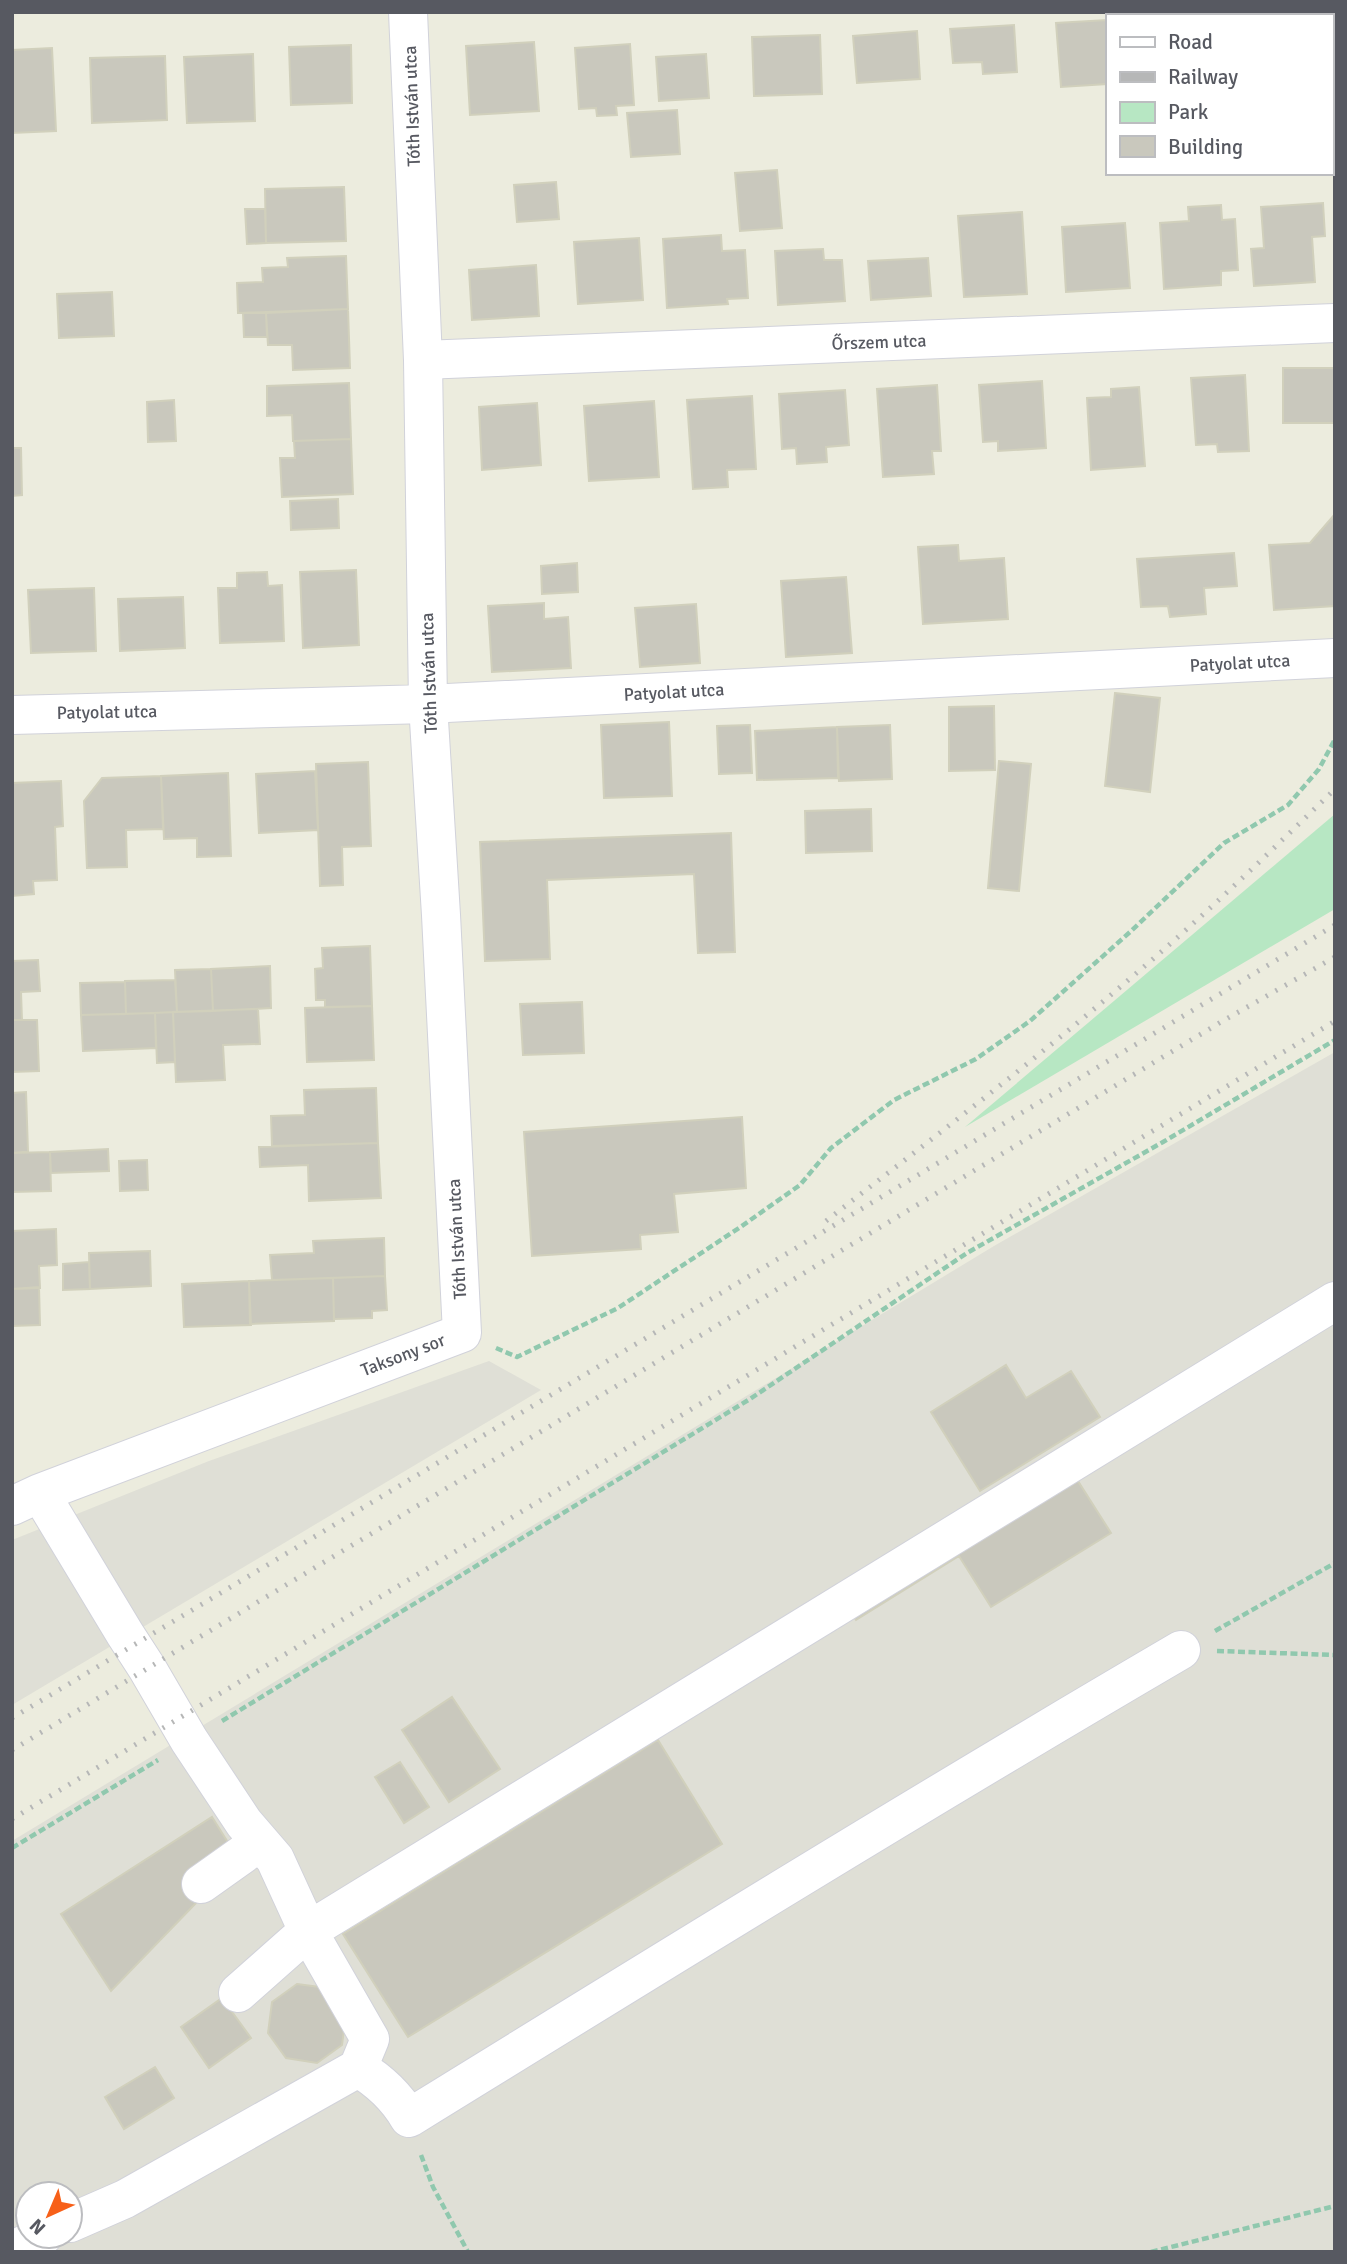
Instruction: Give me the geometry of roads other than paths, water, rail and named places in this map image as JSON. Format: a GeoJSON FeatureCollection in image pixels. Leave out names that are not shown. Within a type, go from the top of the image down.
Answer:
{"type":"FeatureCollection","features":[{"type":"Feature","properties":{"kind":"street","name":"Tóth István utca"},"geometry":{"type":"LineString","coordinates":[[408,12],[423,360],[429,704],[462,1333]]}},
{"type":"Feature","properties":{"kind":"street","name":"Őrszem utca"},"geometry":{"type":"LineString","coordinates":[[423,360],[1335,323]]}},
{"type":"Feature","properties":{"kind":"street","name":"Patyolat utca"},"geometry":{"type":"LineString","coordinates":[[12,715],[429,704],[1335,658]]}},
{"type":"Feature","properties":{"kind":"street"},"geometry":{"type":"LineString","coordinates":[[238,1993],[307,1931],[1335,1301]]}},
{"type":"Feature","properties":{"kind":"street","name":"Taksony sor"},"geometry":{"type":"LineString","coordinates":[[26,1499],[462,1333]]}},
{"type":"Feature","properties":{"kind":"street"},"geometry":{"type":"LineString","coordinates":[[26,1499],[148,1668],[189,1740],[244,1823],[275,1859],[307,1931],[369,2039],[358,2068],[125,2199],[84,2218]]}},
{"type":"Feature","properties":{"kind":"street"},"geometry":{"type":"LineString","coordinates":[[358,2068],[377,2080],[399,2101],[409,2118],[809,1871],[1181,1650]]}},
{"type":"Feature","properties":{"kind":"street"},"geometry":{"type":"LineString","coordinates":[[201,1884],[260,1842]]}},
{"type":"Feature","properties":{"kind":"railway"},"geometry":{"type":"LineString","coordinates":[[826,1221],[1019,1070],[1133,976],[1261,861],[1335,789]]}},
{"type":"Feature","properties":{"kind":"railway"},"geometry":{"type":"LineString","coordinates":[[12,1718],[1335,925]]}},
{"type":"Feature","properties":{"kind":"railway"},"geometry":{"type":"LineString","coordinates":[[12,1750],[1221,1022],[1335,957]]}},
{"type":"Feature","properties":{"kind":"railway"},"geometry":{"type":"LineString","coordinates":[[12,1819],[1335,1021]]}}]}
